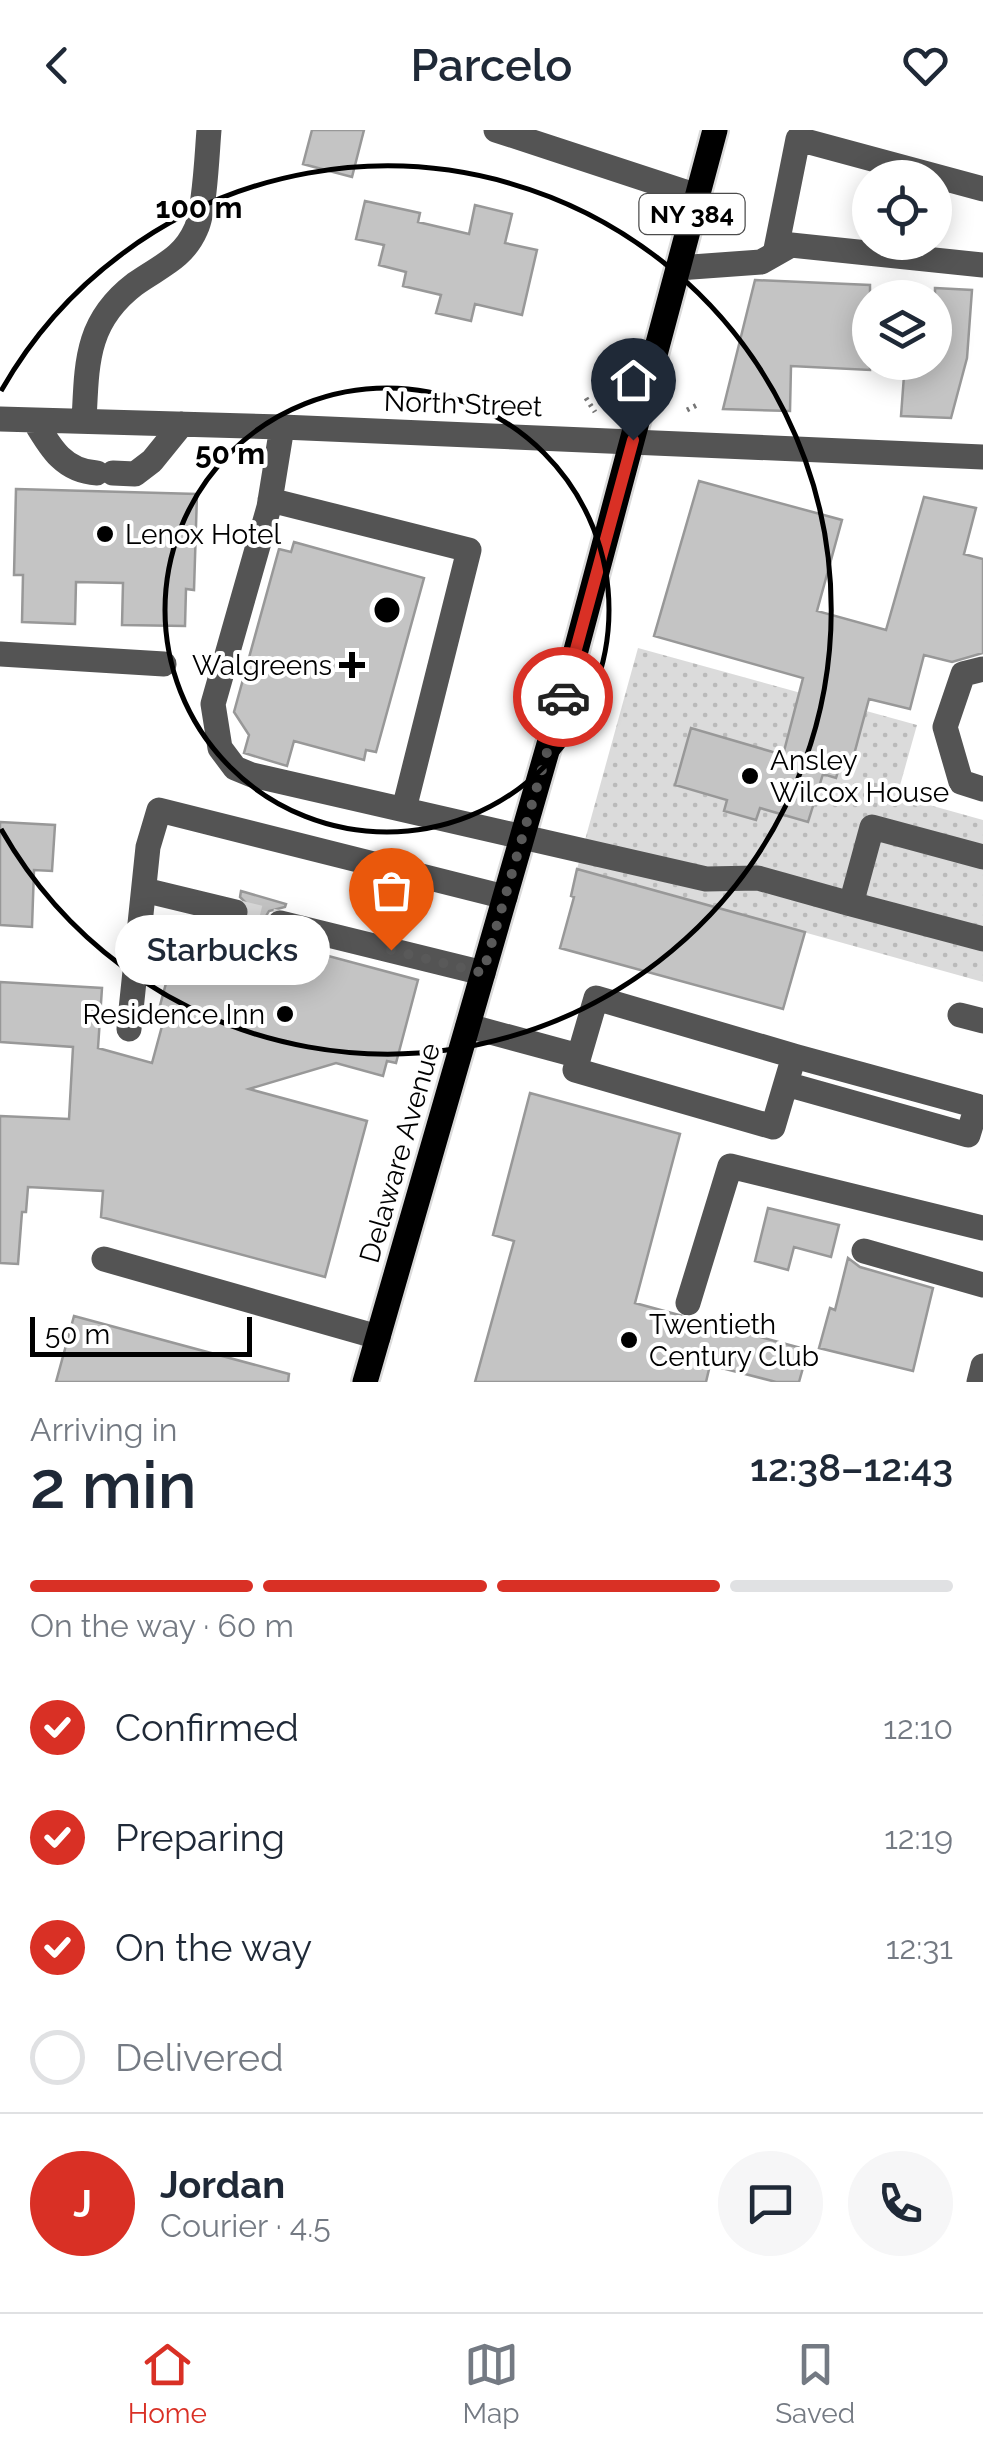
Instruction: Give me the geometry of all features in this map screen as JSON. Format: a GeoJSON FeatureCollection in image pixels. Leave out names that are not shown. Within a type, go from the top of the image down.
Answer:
{"type":"FeatureCollection","features":[{"type":"Feature","properties":{"kind":"main road","name":"Delaware Avenue"},"geometry":{"type":"LineString","coordinates":[[365,1382],[523,836],[714,130]]}},
{"type":"Feature","properties":{"kind":"street"},"geometry":{"type":"LineString","coordinates":[[84,421],[87,362],[102,314],[135,284],[179,257],[198,226],[209,130]]}},
{"type":"Feature","properties":{"kind":"street"},"geometry":{"type":"LineString","coordinates":[[496,130],[697,196]]}},
{"type":"Feature","properties":{"kind":"street"},"geometry":{"type":"LineString","coordinates":[[775,254],[798,139],[983,189]]}},
{"type":"Feature","properties":{"kind":"street"},"geometry":{"type":"LineString","coordinates":[[678,268],[761,262],[791,245],[983,265]]}},
{"type":"Feature","properties":{"kind":"street","name":"North Street"},"geometry":{"type":"LineString","coordinates":[[0,419],[633,440],[983,457]]}},
{"type":"Feature","properties":{"kind":"street"},"geometry":{"type":"LineString","coordinates":[[34,420],[56,456],[84,472],[134,474],[152,461],[182,424]]}},
{"type":"Feature","properties":{"kind":"street"},"geometry":{"type":"LineString","coordinates":[[282,427],[270,500],[213,704],[220,748],[235,768],[706,880],[758,878],[983,939]]}},
{"type":"Feature","properties":{"kind":"street"},"geometry":{"type":"LineString","coordinates":[[270,500],[469,550],[404,809]]}},
{"type":"Feature","properties":{"kind":"street"},"geometry":{"type":"LineString","coordinates":[[0,654],[164,664]]}},
{"type":"Feature","properties":{"kind":"street"},"geometry":{"type":"LineString","coordinates":[[983,669],[963,674],[945,728],[961,782],[983,790]]}},
{"type":"Feature","properties":{"kind":"street"},"geometry":{"type":"LineString","coordinates":[[129,1029],[148,847],[159,810],[505,897]]}},
{"type":"Feature","properties":{"kind":"street"},"geometry":{"type":"LineString","coordinates":[[850,904],[872,828],[983,858]]}},
{"type":"Feature","properties":{"kind":"street"},"geometry":{"type":"LineString","coordinates":[[144,890],[235,912]]}},
{"type":"Feature","properties":{"kind":"street"},"geometry":{"type":"LineString","coordinates":[[280,923],[483,973]]}},
{"type":"Feature","properties":{"kind":"street"},"geometry":{"type":"LineString","coordinates":[[786,1084],[968,1135],[976,1106],[596,998],[575,1070],[773,1127],[794,1056]]}},
{"type":"Feature","properties":{"kind":"street"},"geometry":{"type":"LineString","coordinates":[[468,1026],[579,1056]]}},
{"type":"Feature","properties":{"kind":"street"},"geometry":{"type":"LineString","coordinates":[[688,1303],[730,1166],[983,1228]]}},
{"type":"Feature","properties":{"kind":"street"},"geometry":{"type":"LineString","coordinates":[[864,1251],[983,1284]]}},
{"type":"Feature","properties":{"kind":"street"},"geometry":{"type":"LineString","coordinates":[[104,1259],[378,1337]]}},
{"type":"Feature","properties":{"kind":"path"},"geometry":{"type":"LineString","coordinates":[[586,398],[596,413]]}},
{"type":"Feature","properties":{"kind":"path"},"geometry":{"type":"LineString","coordinates":[[687,410],[697,405]]}},
{"type":"Feature","properties":{"kind":"shaded area"},"geometry":{"type":"Polygon","coordinates":[[[638,648],[917,725],[897,796],[983,820],[983,982],[577,869],[638,648]]]}},
{"type":"Feature","properties":{"kind":"building"},"geometry":{"type":"Polygon","coordinates":[[[312,130],[364,130],[352,177],[303,164],[312,130]]]}},
{"type":"Feature","properties":{"kind":"building"},"geometry":{"type":"Polygon","coordinates":[[[365,201],[420,213],[418,222],[469,234],[475,205],[512,214],[505,243],[537,250],[522,315],[475,304],[471,321],[436,313],[441,295],[403,286],[406,272],[379,265],[384,245],[356,239],[365,201]]]}},
{"type":"Feature","properties":{"kind":"building"},"geometry":{"type":"Polygon","coordinates":[[[755,280],[852,284],[852,369],[791,366],[790,411],[723,409],[755,280]]]}},
{"type":"Feature","properties":{"kind":"building"},"geometry":{"type":"Polygon","coordinates":[[[952,289],[972,290],[967,358],[951,418],[901,416],[904,380],[952,380],[952,289]]]}},
{"type":"Feature","properties":{"kind":"building"},"geometry":{"type":"Polygon","coordinates":[[[699,481],[842,520],[817,611],[886,630],[924,497],[976,508],[964,554],[983,559],[983,653],[952,662],[924,655],[910,709],[869,699],[852,762],[842,759],[836,778],[823,774],[808,822],[760,808],[756,820],[724,811],[727,800],[675,785],[691,728],[783,755],[803,678],[654,636],[699,481]]]}},
{"type":"Feature","properties":{"kind":"building","name":"Lenox Hotel"},"geometry":{"type":"Polygon","coordinates":[[[16,489],[197,494],[194,590],[186,589],[185,626],[122,625],[123,583],[76,582],[75,624],[22,622],[23,575],[14,575],[16,489]]]}},
{"type":"Feature","properties":{"kind":"building"},"geometry":{"type":"Polygon","coordinates":[[[294,542],[424,578],[376,752],[366,750],[364,760],[294,741],[287,766],[244,753],[249,735],[234,712],[279,549],[291,552],[294,542]]]}},
{"type":"Feature","properties":{"kind":"building"},"geometry":{"type":"Polygon","coordinates":[[[0,822],[55,825],[52,871],[34,870],[32,927],[0,925],[0,822]]]}},
{"type":"Feature","properties":{"kind":"building"},"geometry":{"type":"Polygon","coordinates":[[[577,869],[805,932],[783,1009],[560,948],[577,869]]]}},
{"type":"Feature","properties":{"kind":"building"},"geometry":{"type":"Polygon","coordinates":[[[241,891],[286,904],[269,911],[265,918],[265,928],[276,939],[273,948],[319,961],[321,954],[418,980],[396,1063],[387,1061],[383,1076],[336,1063],[249,1089],[367,1121],[325,1277],[101,1217],[103,1191],[28,1187],[18,1264],[0,1263],[0,1116],[69,1119],[73,1047],[0,1042],[0,982],[102,988],[98,1048],[152,1063],[165,1015],[158,1013],[182,924],[228,937],[231,928],[240,927],[250,917],[250,907],[240,897],[241,891]]]}},
{"type":"Feature","properties":{"kind":"building"},"geometry":{"type":"Polygon","coordinates":[[[530,1093],[680,1134],[635,1303],[808,1350],[799,1382],[776,1382],[710,1365],[706,1382],[475,1382],[514,1241],[493,1235],[530,1093]]]}},
{"type":"Feature","properties":{"kind":"building"},"geometry":{"type":"Polygon","coordinates":[[[768,1208],[839,1225],[831,1257],[794,1247],[788,1270],[755,1261],[768,1208]]]}},
{"type":"Feature","properties":{"kind":"building"},"geometry":{"type":"Polygon","coordinates":[[[848,1258],[860,1267],[933,1288],[913,1371],[819,1348],[830,1308],[835,1310],[848,1258]]]}},
{"type":"Feature","properties":{"kind":"building"},"geometry":{"type":"Polygon","coordinates":[[[74,1316],[289,1374],[288,1382],[56,1382],[74,1316]]]}},
{"type":"Feature","properties":{"kind":"tunnel"},"geometry":{"type":"LineString","coordinates":[[235,912],[280,923]]}},
{"type":"Feature","properties":{"kind":"way so far"},"geometry":{"type":"LineString","coordinates":[[391,950],[483,973],[563,697]]}},
{"type":"Feature","properties":{"kind":"place","name":"Lenox Hotel"},"geometry":{"type":"Point","coordinates":[105,534]}},
{"type":"Feature","properties":{"kind":"place","name":"Walgreens"},"geometry":{"type":"Point","coordinates":[352,665]}},
{"type":"Feature","properties":{"kind":"place","name":"Ansley Wilcox House"},"geometry":{"type":"Point","coordinates":[750,776]}},
{"type":"Feature","properties":{"kind":"place","name":"Starbucks"},"geometry":{"type":"Point","coordinates":[391,950]}},
{"type":"Feature","properties":{"kind":"place","name":"Residence Inn"},"geometry":{"type":"Point","coordinates":[285,1014]}},
{"type":"Feature","properties":{"kind":"place","name":"Twentieth Century Club"},"geometry":{"type":"Point","coordinates":[629,1340]}},
{"type":"Feature","properties":{"kind":"route"},"geometry":{"type":"LineString","coordinates":[[563,697],[633,440]]}}]}
